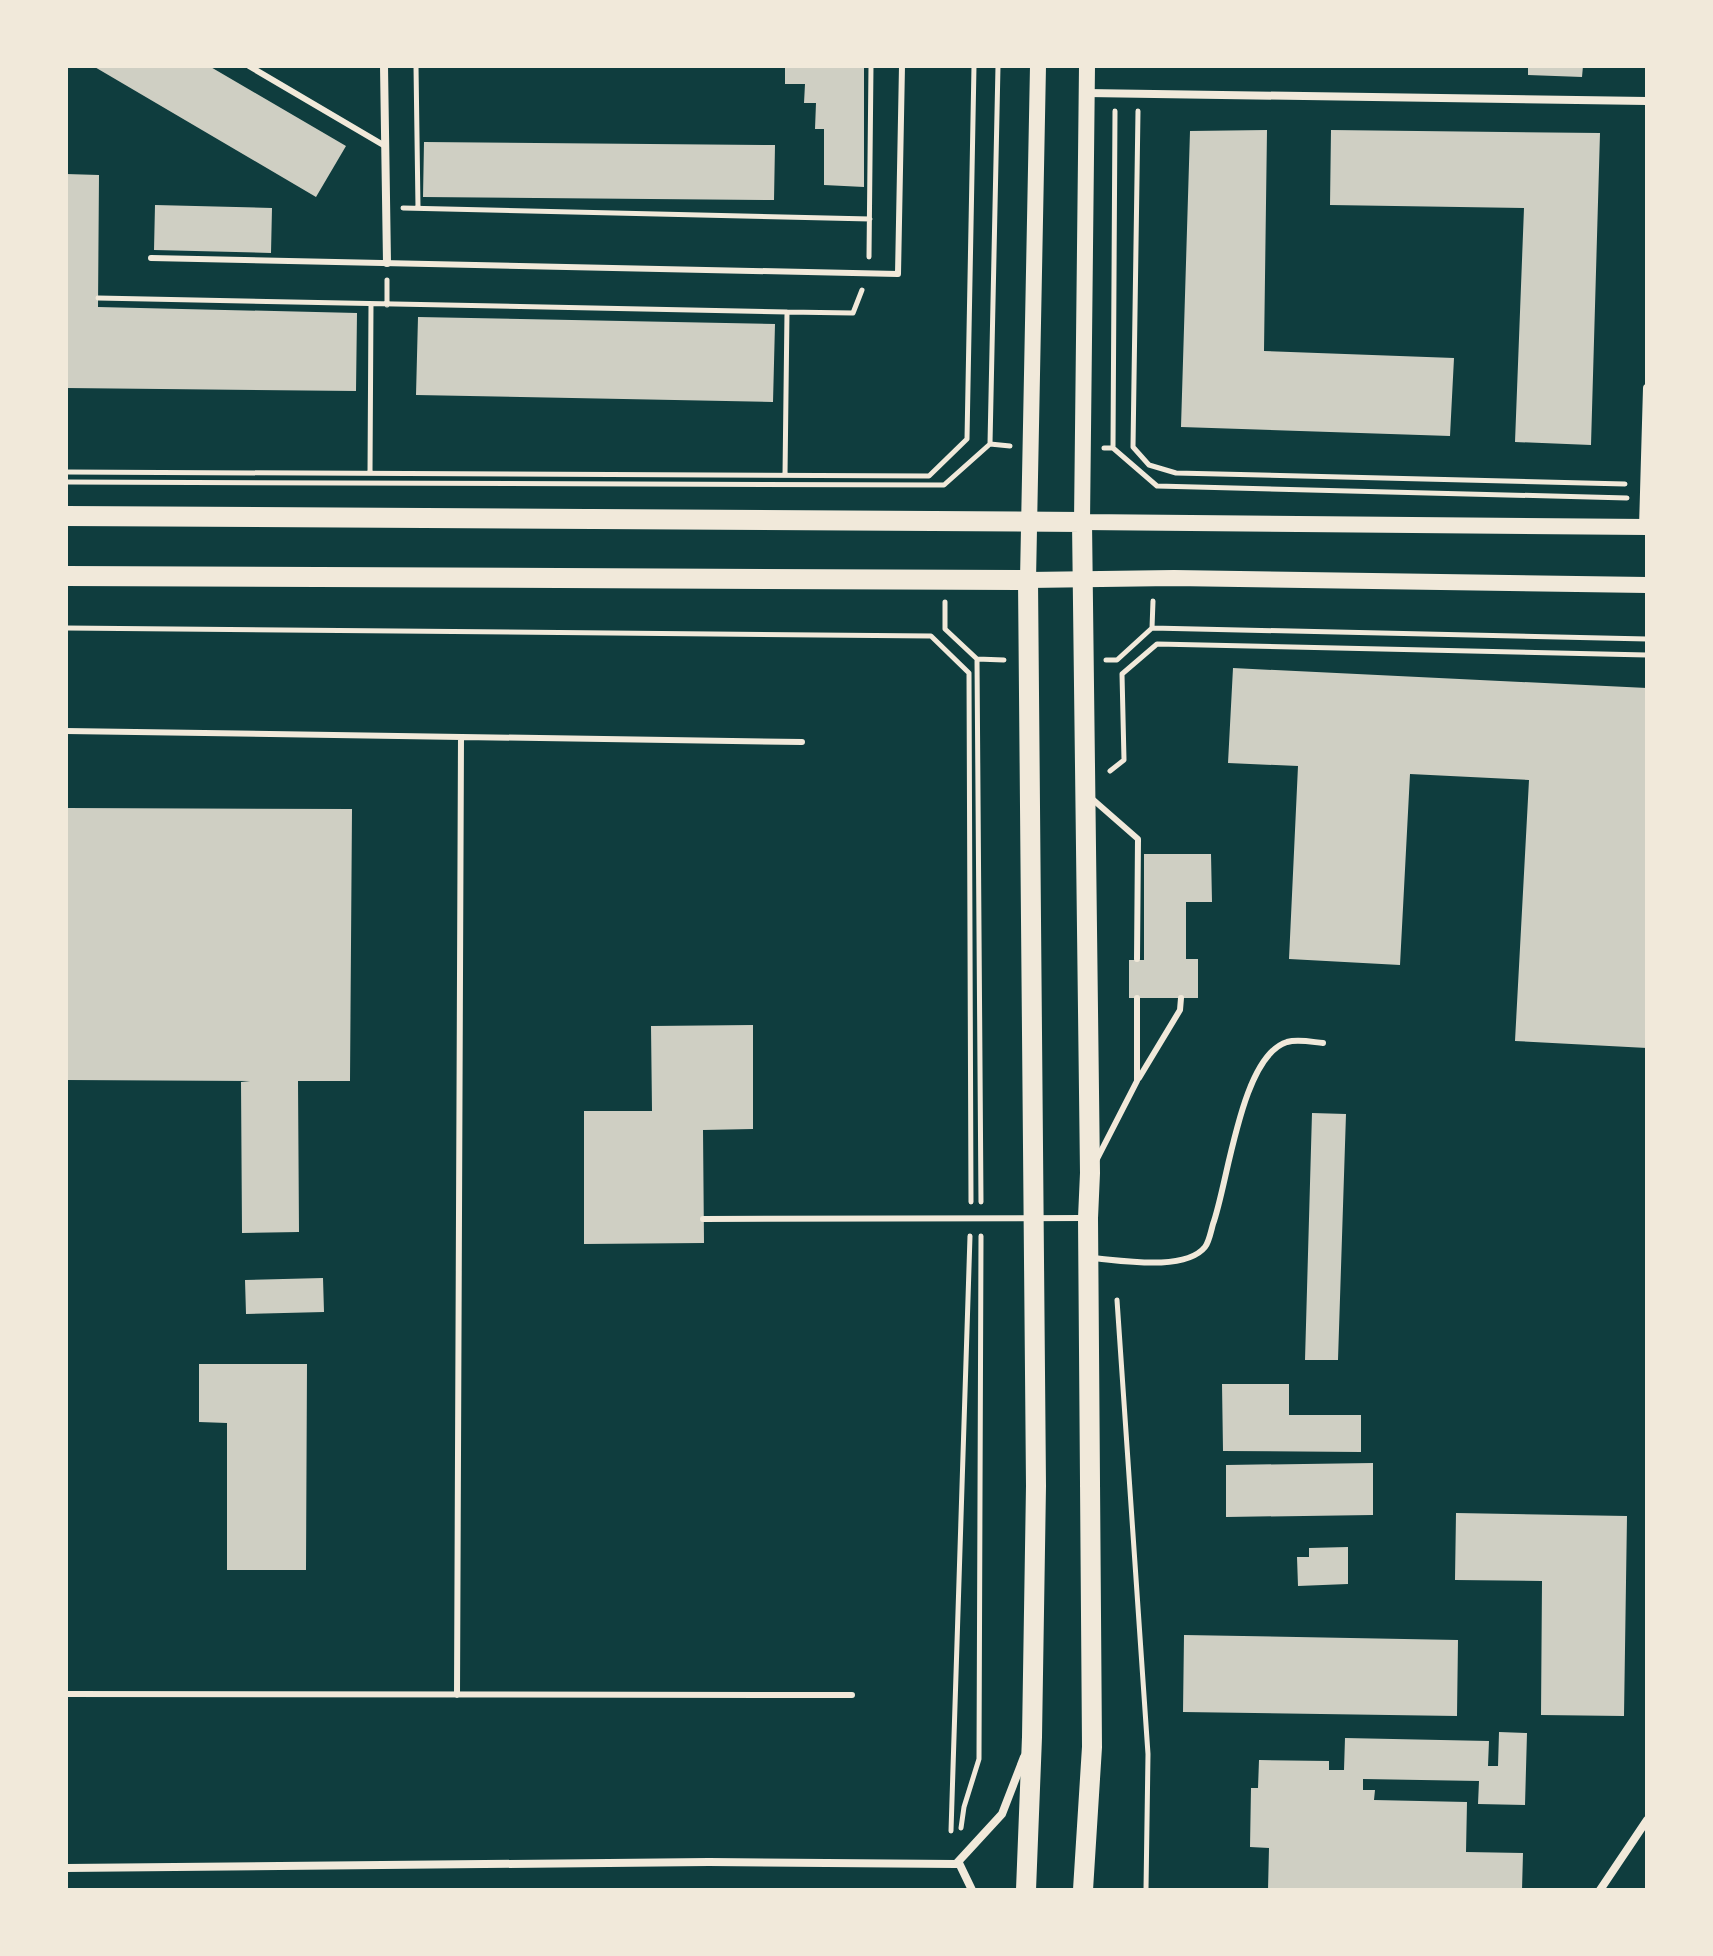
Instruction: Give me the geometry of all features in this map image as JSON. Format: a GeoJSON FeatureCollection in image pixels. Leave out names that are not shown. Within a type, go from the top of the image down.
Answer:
{"type":"FeatureCollection","features":[{"type":"Feature","properties":{"kind":"main road"},"geometry":{"type":"LineString","coordinates":[[1026,1890],[1036,1486],[1028,580],[1038,66]]}},
{"type":"Feature","properties":{"kind":"main road"},"geometry":{"type":"LineString","coordinates":[[1083,1890],[1092,1747],[1090,1173],[1082,522],[1087,66]]}},
{"type":"Feature","properties":{"kind":"main road"},"geometry":{"type":"LineString","coordinates":[[66,516],[1645,527]]}},
{"type":"Feature","properties":{"kind":"main road"},"geometry":{"type":"LineString","coordinates":[[66,576],[1083,579],[1647,585]]}},
{"type":"Feature","properties":{"kind":"street"},"geometry":{"type":"LineString","coordinates":[[384,66],[387,263]]}},
{"type":"Feature","properties":{"kind":"street"},"geometry":{"type":"LineString","coordinates":[[1087,93],[1647,101]]}},
{"type":"Feature","properties":{"kind":"street"},"geometry":{"type":"LineString","coordinates":[[1645,527],[1643,484],[1647,388]]}},
{"type":"Feature","properties":{"kind":"street"},"geometry":{"type":"LineString","coordinates":[[66,1868],[958,1863],[1002,1814],[1032,1737]]}},
{"type":"Feature","properties":{"kind":"street"},"geometry":{"type":"LineString","coordinates":[[1600,1890],[1647,1820]]}},
{"type":"Feature","properties":{"kind":"street"},"geometry":{"type":"LineString","coordinates":[[958,1863],[972,1890]]}},
{"type":"Feature","properties":{"kind":"lane"},"geometry":{"type":"LineString","coordinates":[[249,66],[385,146]]}},
{"type":"Feature","properties":{"kind":"lane"},"geometry":{"type":"LineString","coordinates":[[151,258],[898,274],[902,66]]}},
{"type":"Feature","properties":{"kind":"lane"},"geometry":{"type":"LineString","coordinates":[[66,731],[802,742]]}},
{"type":"Feature","properties":{"kind":"lane"},"geometry":{"type":"LineString","coordinates":[[457,1695],[461,737]]}},
{"type":"Feature","properties":{"kind":"lane"},"geometry":{"type":"LineString","coordinates":[[1084,792],[1138,839],[1141,918],[1137,959]]}},
{"type":"Feature","properties":{"kind":"lane"},"geometry":{"type":"LineString","coordinates":[[1137,998],[1137,1081]]}},
{"type":"Feature","properties":{"kind":"lane"},"geometry":{"type":"LineString","coordinates":[[1090,1173],[1137,1081],[1180,1010],[1181,998]]}},
{"type":"Feature","properties":{"kind":"lane"},"geometry":{"type":"LineString","coordinates":[[1088,1258],[1164,1263],[1188,1258],[1205,1248],[1218,1210],[1241,1113],[1259,1067],[1274,1049],[1286,1042],[1323,1043]]}},
{"type":"Feature","properties":{"kind":"lane"},"geometry":{"type":"LineString","coordinates":[[703,1219],[1088,1218]]}},
{"type":"Feature","properties":{"kind":"lane"},"geometry":{"type":"LineString","coordinates":[[66,1694],[852,1695]]}},
{"type":"Feature","properties":{"kind":"path"},"geometry":{"type":"LineString","coordinates":[[416,66],[418,208]]}},
{"type":"Feature","properties":{"kind":"path"},"geometry":{"type":"LineString","coordinates":[[98,298],[853,313],[868,273],[871,66]]}},
{"type":"Feature","properties":{"kind":"path"},"geometry":{"type":"LineString","coordinates":[[66,472],[929,476],[967,439],[974,66]]}},
{"type":"Feature","properties":{"kind":"path"},"geometry":{"type":"LineString","coordinates":[[990,444],[998,66]]}},
{"type":"Feature","properties":{"kind":"path"},"geometry":{"type":"LineString","coordinates":[[1113,448],[1115,94]]}},
{"type":"Feature","properties":{"kind":"path"},"geometry":{"type":"LineString","coordinates":[[1138,94],[1133,447],[1149,465],[1176,473],[1643,484]]}},
{"type":"Feature","properties":{"kind":"path"},"geometry":{"type":"LineString","coordinates":[[386,208],[870,219]]}},
{"type":"Feature","properties":{"kind":"path"},"geometry":{"type":"LineString","coordinates":[[370,473],[371,304]]}},
{"type":"Feature","properties":{"kind":"path"},"geometry":{"type":"LineString","coordinates":[[785,475],[787,312]]}},
{"type":"Feature","properties":{"kind":"path"},"geometry":{"type":"LineString","coordinates":[[66,482],[944,485],[990,444],[1032,447]]}},
{"type":"Feature","properties":{"kind":"path"},"geometry":{"type":"LineString","coordinates":[[1083,447],[1113,448],[1157,486],[1643,498]]}},
{"type":"Feature","properties":{"kind":"path"},"geometry":{"type":"LineString","coordinates":[[66,628],[931,636],[969,673],[971,1218],[951,1831]]}},
{"type":"Feature","properties":{"kind":"path"},"geometry":{"type":"LineString","coordinates":[[1117,660],[1152,628],[1647,639]]}},
{"type":"Feature","properties":{"kind":"path"},"geometry":{"type":"LineString","coordinates":[[945,629],[977,659],[981,1219],[979,1759],[964,1807],[958,1863]]}},
{"type":"Feature","properties":{"kind":"path"},"geometry":{"type":"LineString","coordinates":[[1084,792],[1124,760],[1122,674],[1157,644],[1647,655]]}},
{"type":"Feature","properties":{"kind":"path"},"geometry":{"type":"LineString","coordinates":[[1113,1260],[1123,1361],[1148,1754],[1146,1890]]}},
{"type":"Feature","properties":{"kind":"building"},"geometry":{"type":"Polygon","coordinates":[[[93,66],[209,66],[346,146],[316,197],[93,66]]]}},
{"type":"Feature","properties":{"kind":"building"},"geometry":{"type":"Polygon","coordinates":[[[785,66],[864,66],[864,187],[824,185],[824,129],[815,129],[816,103],[804,103],[805,84],[785,84],[785,66]]]}},
{"type":"Feature","properties":{"kind":"building"},"geometry":{"type":"Polygon","coordinates":[[[1528,66],[1583,66],[1582,77],[1528,75],[1528,66]]]}},
{"type":"Feature","properties":{"kind":"building"},"geometry":{"type":"Polygon","coordinates":[[[1267,130],[1264,351],[1454,358],[1450,436],[1181,427],[1190,131],[1267,130]]]}},
{"type":"Feature","properties":{"kind":"building"},"geometry":{"type":"Polygon","coordinates":[[[1331,130],[1600,133],[1591,445],[1515,442],[1524,208],[1330,205],[1331,130]]]}},
{"type":"Feature","properties":{"kind":"building"},"geometry":{"type":"Polygon","coordinates":[[[424,142],[775,145],[774,200],[423,197],[424,142]]]}},
{"type":"Feature","properties":{"kind":"building"},"geometry":{"type":"Polygon","coordinates":[[[66,174],[99,175],[98,307],[357,313],[356,391],[66,388],[66,174]]]}},
{"type":"Feature","properties":{"kind":"building"},"geometry":{"type":"Polygon","coordinates":[[[155,205],[272,208],[271,253],[154,250],[155,205]]]}},
{"type":"Feature","properties":{"kind":"building"},"geometry":{"type":"Polygon","coordinates":[[[418,317],[775,324],[773,402],[416,395],[418,317]]]}},
{"type":"Feature","properties":{"kind":"building"},"geometry":{"type":"Polygon","coordinates":[[[1233,668],[1647,688],[1647,1048],[1515,1041],[1529,780],[1410,774],[1400,965],[1289,959],[1298,766],[1228,763],[1233,668]]]}},
{"type":"Feature","properties":{"kind":"building"},"geometry":{"type":"Polygon","coordinates":[[[66,808],[352,809],[350,1081],[298,1081],[299,1232],[242,1233],[241,1082],[250,1081],[66,1080],[66,808]]]}},
{"type":"Feature","properties":{"kind":"building"},"geometry":{"type":"Polygon","coordinates":[[[1144,854],[1211,854],[1212,902],[1186,902],[1186,959],[1198,959],[1198,998],[1129,998],[1129,960],[1144,960],[1144,854]]]}},
{"type":"Feature","properties":{"kind":"building"},"geometry":{"type":"Polygon","coordinates":[[[753,1025],[753,1129],[703,1130],[704,1243],[584,1244],[584,1111],[652,1111],[651,1026],[753,1025]]]}},
{"type":"Feature","properties":{"kind":"building"},"geometry":{"type":"Polygon","coordinates":[[[1312,1113],[1346,1114],[1338,1360],[1305,1360],[1312,1113]]]}},
{"type":"Feature","properties":{"kind":"building"},"geometry":{"type":"Polygon","coordinates":[[[323,1278],[324,1312],[246,1314],[245,1280],[323,1278]]]}},
{"type":"Feature","properties":{"kind":"building"},"geometry":{"type":"Polygon","coordinates":[[[199,1364],[307,1364],[306,1570],[227,1570],[227,1423],[199,1422],[199,1364]]]}},
{"type":"Feature","properties":{"kind":"building"},"geometry":{"type":"Polygon","coordinates":[[[1222,1384],[1289,1384],[1289,1415],[1361,1415],[1361,1452],[1223,1451],[1222,1384]]]}},
{"type":"Feature","properties":{"kind":"building"},"geometry":{"type":"Polygon","coordinates":[[[1373,1463],[1373,1515],[1226,1517],[1226,1465],[1373,1463]]]}},
{"type":"Feature","properties":{"kind":"building"},"geometry":{"type":"Polygon","coordinates":[[[1456,1513],[1627,1516],[1624,1716],[1541,1715],[1542,1581],[1455,1580],[1456,1513]]]}},
{"type":"Feature","properties":{"kind":"building"},"geometry":{"type":"Polygon","coordinates":[[[1348,1547],[1348,1584],[1298,1586],[1297,1557],[1309,1557],[1309,1548],[1348,1547]]]}},
{"type":"Feature","properties":{"kind":"building"},"geometry":{"type":"Polygon","coordinates":[[[1184,1635],[1458,1640],[1457,1716],[1183,1712],[1184,1635]]]}},
{"type":"Feature","properties":{"kind":"building"},"geometry":{"type":"Polygon","coordinates":[[[1499,1732],[1527,1733],[1525,1805],[1478,1804],[1479,1781],[1363,1779],[1363,1790],[1375,1790],[1374,1800],[1467,1802],[1466,1852],[1523,1853],[1522,1890],[1268,1890],[1269,1848],[1250,1847],[1251,1788],[1258,1788],[1259,1760],[1329,1761],[1329,1770],[1344,1770],[1345,1738],[1489,1741],[1488,1766],[1498,1766],[1499,1732]]]}}]}
